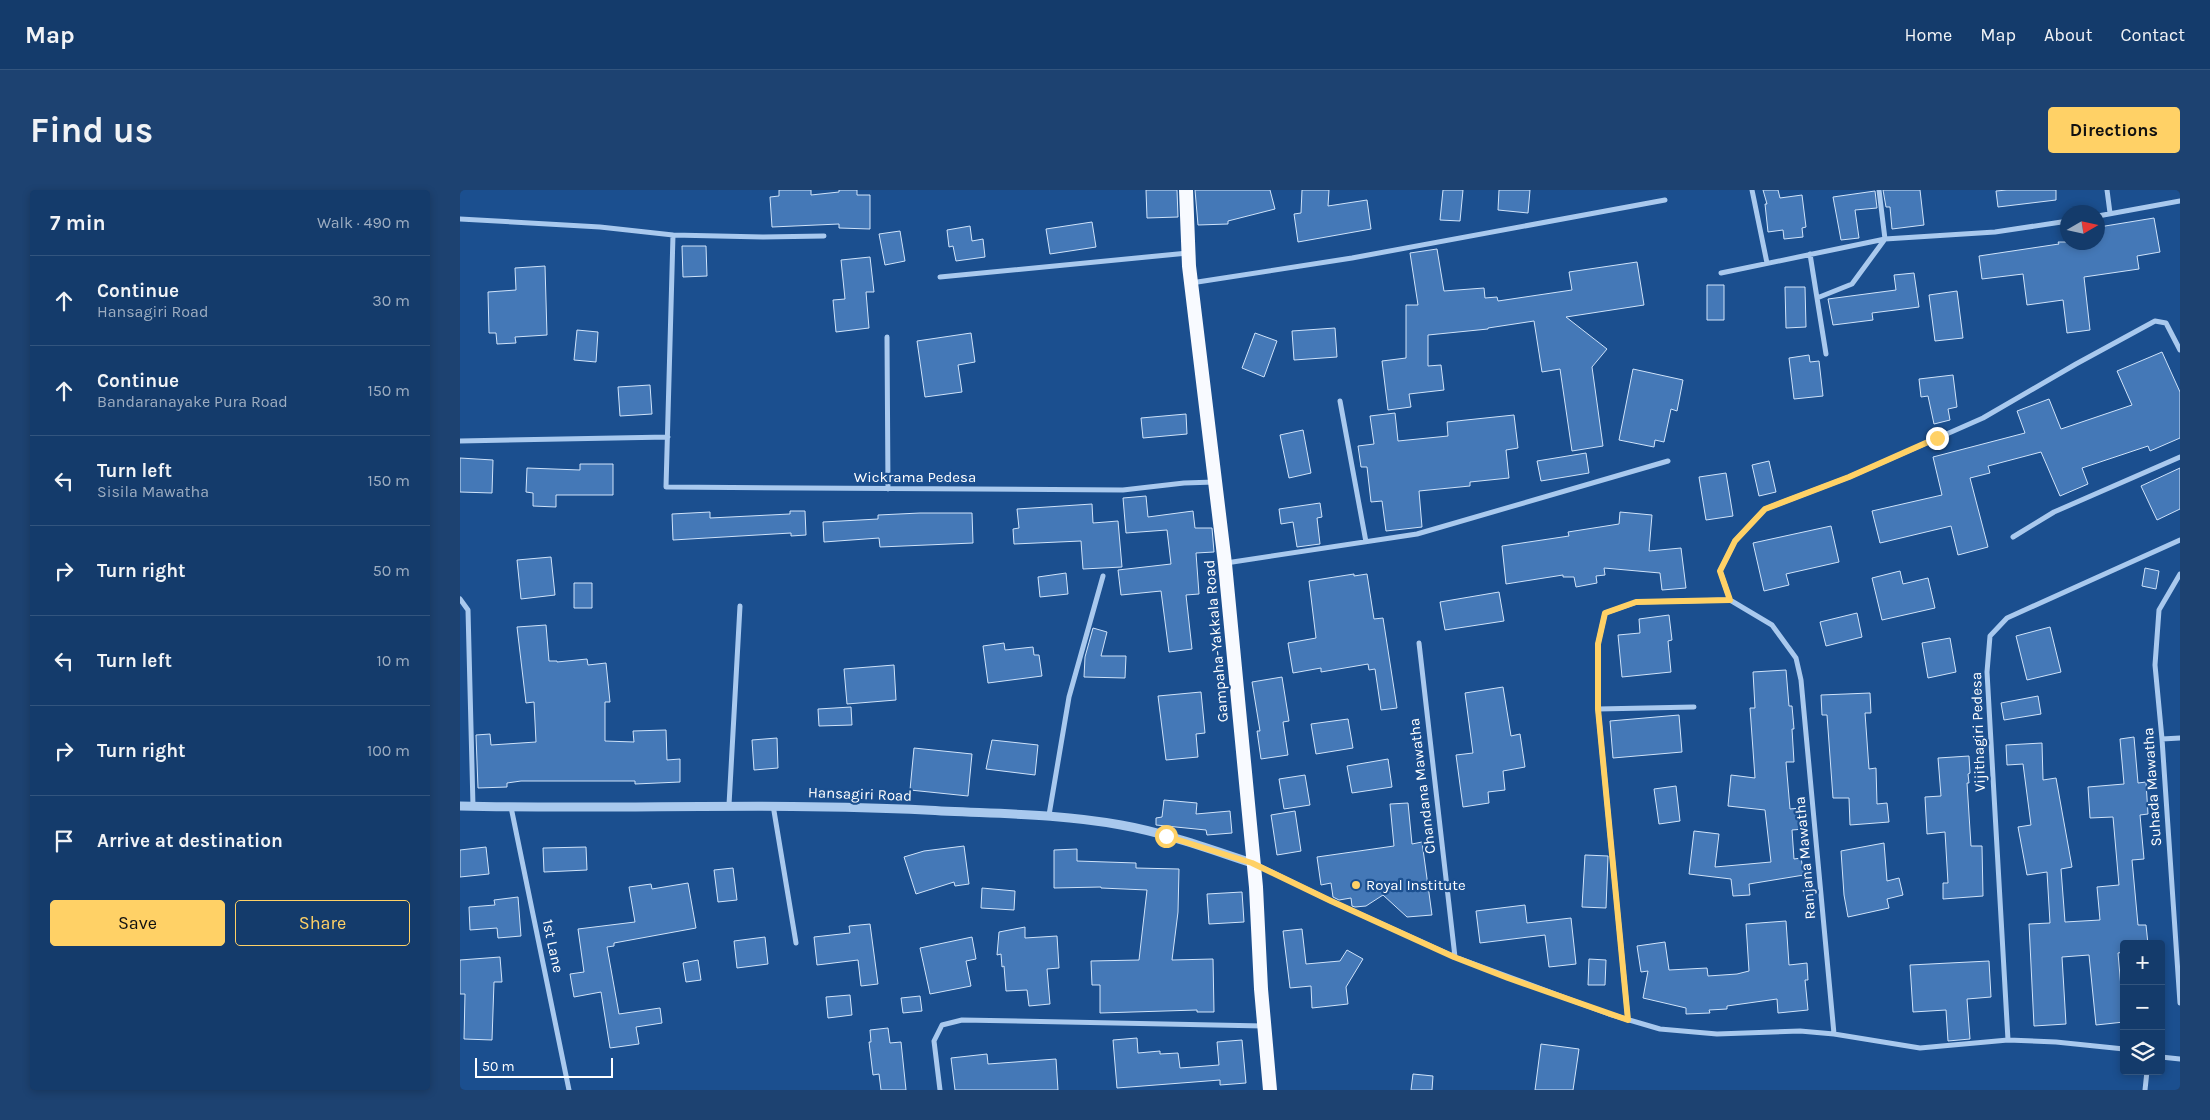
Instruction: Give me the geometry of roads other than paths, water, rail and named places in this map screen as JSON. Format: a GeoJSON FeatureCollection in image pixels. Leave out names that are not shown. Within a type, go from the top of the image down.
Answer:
{"type":"FeatureCollection","features":[{"type":"Feature","properties":{"kind":"highway","name":"Gampaha-Yakkala Road"},"geometry":{"type":"LineString","coordinates":[[1186,190],[1191,283],[1225,564],[1270,1090]]}},
{"type":"Feature","properties":{"kind":"street"},"geometry":{"type":"LineString","coordinates":[[1752,190],[1767,262]]}},
{"type":"Feature","properties":{"kind":"street"},"geometry":{"type":"LineString","coordinates":[[1817,298],[1852,284],[1886,239],[1879,190]]}},
{"type":"Feature","properties":{"kind":"street"},"geometry":{"type":"LineString","coordinates":[[2108,190],[2110,212]]}},
{"type":"Feature","properties":{"kind":"street"},"geometry":{"type":"LineString","coordinates":[[1191,283],[1352,258],[1665,200]]}},
{"type":"Feature","properties":{"kind":"street"},"geometry":{"type":"LineString","coordinates":[[2105,214],[2180,201]]}},
{"type":"Feature","properties":{"kind":"street"},"geometry":{"type":"LineString","coordinates":[[460,219],[600,227],[673,235],[824,236]]}},
{"type":"Feature","properties":{"kind":"street"},"geometry":{"type":"LineString","coordinates":[[1721,273],[1886,239],[1995,232],[2060,222]]}},
{"type":"Feature","properties":{"kind":"street"},"geometry":{"type":"LineString","coordinates":[[460,441],[668,437],[673,235]]}},
{"type":"Feature","properties":{"kind":"street"},"geometry":{"type":"LineString","coordinates":[[940,277],[1188,252]]}},
{"type":"Feature","properties":{"kind":"street"},"geometry":{"type":"LineString","coordinates":[[1810,254],[1826,354]]}},
{"type":"Feature","properties":{"kind":"street"},"geometry":{"type":"LineString","coordinates":[[1628,1020],[1598,709],[1598,644],[1605,613],[1636,602],[1730,600],[1720,571],[1735,541],[1765,509],[1849,477],[1983,418],[2155,321],[2166,323],[2180,350]]}},
{"type":"Feature","properties":{"kind":"street"},"geometry":{"type":"LineString","coordinates":[[887,337],[888,489]]}},
{"type":"Feature","properties":{"kind":"street"},"geometry":{"type":"LineString","coordinates":[[1340,401],[1366,542]]}},
{"type":"Feature","properties":{"kind":"street","name":"Wickrama Pedesa"},"geometry":{"type":"LineString","coordinates":[[668,437],[666,487],[1123,490],[1184,483],[1215,482]]}},
{"type":"Feature","properties":{"kind":"street"},"geometry":{"type":"LineString","coordinates":[[2013,537],[2054,512],[2180,457]]}},
{"type":"Feature","properties":{"kind":"street"},"geometry":{"type":"LineString","coordinates":[[1225,564],[1417,534],[1458,524],[1668,461]]}},
{"type":"Feature","properties":{"kind":"street","name":"Vijithagiri Pedesa"},"geometry":{"type":"LineString","coordinates":[[2008,1040],[1989,732],[1987,672],[1990,636],[2007,618],[2180,540]]}},
{"type":"Feature","properties":{"kind":"street","name":"Suhada Mawatha"},"geometry":{"type":"LineString","coordinates":[[2180,574],[2159,610],[2155,665],[2162,738],[2180,1003]]}},
{"type":"Feature","properties":{"kind":"street"},"geometry":{"type":"LineString","coordinates":[[1049,815],[1069,697],[1104,576]]}},
{"type":"Feature","properties":{"kind":"street"},"geometry":{"type":"LineString","coordinates":[[460,599],[468,610],[472,806]]}},
{"type":"Feature","properties":{"kind":"street","name":"Ranjana Mawatha"},"geometry":{"type":"LineString","coordinates":[[1730,600],[1772,624],[1796,658],[1801,680],[1834,1034]]}},
{"type":"Feature","properties":{"kind":"street"},"geometry":{"type":"LineString","coordinates":[[729,805],[740,606]]}},
{"type":"Feature","properties":{"kind":"street","name":"Chandana Mawatha"},"geometry":{"type":"LineString","coordinates":[[1419,643],[1454,957]]}},
{"type":"Feature","properties":{"kind":"street"},"geometry":{"type":"LineString","coordinates":[[1598,709],[1694,707]]}},
{"type":"Feature","properties":{"kind":"street"},"geometry":{"type":"LineString","coordinates":[[2162,738],[2180,738]]}},
{"type":"Feature","properties":{"kind":"street"},"geometry":{"type":"LineString","coordinates":[[773,805],[796,943]]}},
{"type":"Feature","properties":{"kind":"street","name":"Hansagiri Road"},"geometry":{"type":"LineString","coordinates":[[460,806],[773,805],[881,807],[1049,815],[1123,825],[1166,836],[1252,863]]}},
{"type":"Feature","properties":{"kind":"street","name":"1st Lane"},"geometry":{"type":"LineString","coordinates":[[511,807],[569,1090]]}},
{"type":"Feature","properties":{"kind":"street"},"geometry":{"type":"LineString","coordinates":[[1252,863],[1454,957],[1628,1020],[1660,1029],[1717,1034],[1800,1031],[1834,1034],[1920,1048],[2008,1040],[2056,1042],[2120,1049]]}},
{"type":"Feature","properties":{"kind":"street"},"geometry":{"type":"LineString","coordinates":[[2173,903],[2180,903]]}},
{"type":"Feature","properties":{"kind":"street"},"geometry":{"type":"LineString","coordinates":[[940,1090],[934,1042],[942,1025],[962,1020],[1264,1026]]}},
{"type":"Feature","properties":{"kind":"street"},"geometry":{"type":"LineString","coordinates":[[2165,1057],[2180,1059]]}},
{"type":"Feature","properties":{"kind":"street"},"geometry":{"type":"LineString","coordinates":[[2145,1090],[2147,1075]]}},
{"type":"Feature","properties":{"kind":"place","name":"Royal Institute"},"geometry":{"type":"Point","coordinates":[1356,885]}}]}
